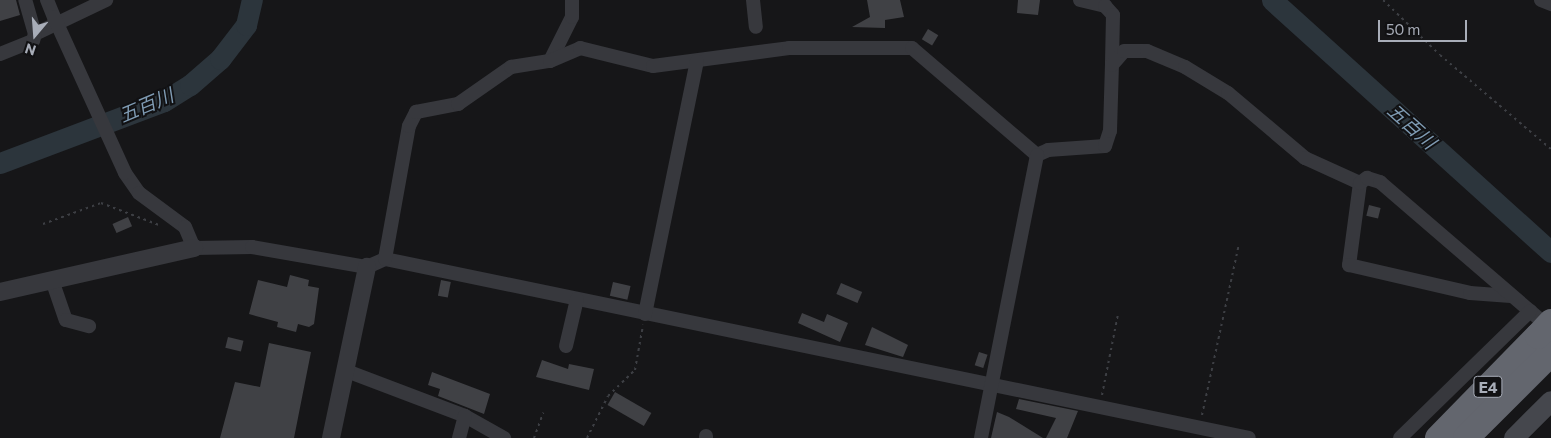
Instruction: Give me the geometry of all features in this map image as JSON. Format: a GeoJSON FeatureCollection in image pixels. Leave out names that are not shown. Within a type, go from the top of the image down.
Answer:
{"type":"FeatureCollection","features":[{"type":"Feature","properties":{"kind":"highway","name":"E4"},"geometry":{"type":"LineString","coordinates":[[1438,438],[1544,330]]}},
{"type":"Feature","properties":{"kind":"highway","name":"E4"},"geometry":{"type":"LineString","coordinates":[[1466,438],[1544,330]]}},
{"type":"Feature","properties":{"kind":"main road"},"geometry":{"type":"LineString","coordinates":[[1514,438],[1551,401]]}},
{"type":"Feature","properties":{"kind":"street"},"geometry":{"type":"LineString","coordinates":[[0,54],[33,41],[35,34],[25,0]]}},
{"type":"Feature","properties":{"kind":"street"},"geometry":{"type":"LineString","coordinates":[[47,0],[125,173],[139,193],[185,227],[194,248]]}},
{"type":"Feature","properties":{"kind":"street"},"geometry":{"type":"LineString","coordinates":[[35,34],[106,0]]}},
{"type":"Feature","properties":{"kind":"street"},"geometry":{"type":"LineString","coordinates":[[550,60],[572,17],[572,0]]}},
{"type":"Feature","properties":{"kind":"street"},"geometry":{"type":"LineString","coordinates":[[753,0],[756,27]]}},
{"type":"Feature","properties":{"kind":"street"},"geometry":{"type":"LineString","coordinates":[[1037,155],[1048,150],[1106,146],[1110,131],[1113,15],[1105,6],[1080,0]]}},
{"type":"Feature","properties":{"kind":"street"},"geometry":{"type":"LineString","coordinates":[[1541,0],[1551,4]]}},
{"type":"Feature","properties":{"kind":"street"},"geometry":{"type":"LineString","coordinates":[[385,260],[409,126],[416,112],[458,104],[504,70],[550,60],[584,48],[653,66],[790,48],[912,48],[1037,155]]}},
{"type":"Feature","properties":{"kind":"street"},"geometry":{"type":"LineString","coordinates":[[1112,65],[1119,54],[1137,49],[1185,67],[1228,93],[1305,158],[1360,183]]}},
{"type":"Feature","properties":{"kind":"street"},"geometry":{"type":"LineString","coordinates":[[645,314],[697,61]]}},
{"type":"Feature","properties":{"kind":"street"},"geometry":{"type":"LineString","coordinates":[[982,438],[1037,155]]}},
{"type":"Feature","properties":{"kind":"street"},"geometry":{"type":"LineString","coordinates":[[1400,438],[1544,330],[1511,296],[1380,182],[1367,178],[1360,183],[1349,265],[1470,293],[1511,296]]}},
{"type":"Feature","properties":{"kind":"street"},"geometry":{"type":"LineString","coordinates":[[0,292],[53,282],[194,248],[252,247],[367,267],[385,260],[1249,438]]}},
{"type":"Feature","properties":{"kind":"street"},"geometry":{"type":"LineString","coordinates":[[331,438],[367,267]]}},
{"type":"Feature","properties":{"kind":"street"},"geometry":{"type":"LineString","coordinates":[[53,282],[66,320],[89,326]]}},
{"type":"Feature","properties":{"kind":"street"},"geometry":{"type":"LineString","coordinates":[[566,346],[577,300]]}},
{"type":"Feature","properties":{"kind":"street"},"geometry":{"type":"LineString","coordinates":[[344,370],[465,416],[504,438]]}},
{"type":"Feature","properties":{"kind":"street"},"geometry":{"type":"LineString","coordinates":[[459,438],[465,416]]}},
{"type":"Feature","properties":{"kind":"path"},"geometry":{"type":"LineString","coordinates":[[1383,0],[1440,54],[1551,148]]}},
{"type":"Feature","properties":{"kind":"path"},"geometry":{"type":"LineString","coordinates":[[43,224],[101,204],[172,230],[185,227]]}},
{"type":"Feature","properties":{"kind":"path"},"geometry":{"type":"LineString","coordinates":[[1200,427],[1238,244]]}},
{"type":"Feature","properties":{"kind":"path"},"geometry":{"type":"LineString","coordinates":[[587,438],[608,396],[635,370],[645,314]]}},
{"type":"Feature","properties":{"kind":"path"},"geometry":{"type":"LineString","coordinates":[[1100,407],[1118,314]]}},
{"type":"Feature","properties":{"kind":"path"},"geometry":{"type":"LineString","coordinates":[[534,438],[543,413]]}},
{"type":"Feature","properties":{"kind":"building"},"geometry":{"type":"Polygon","coordinates":[[[0,0],[16,0],[20,15],[0,21],[0,0]]]}},
{"type":"Feature","properties":{"kind":"building"},"geometry":{"type":"Polygon","coordinates":[[[867,0],[900,0],[904,17],[885,20],[885,28],[852,27],[870,17],[867,0]]]}},
{"type":"Feature","properties":{"kind":"building"},"geometry":{"type":"Polygon","coordinates":[[[1018,0],[1040,0],[1038,15],[1017,13],[1018,0]]]}},
{"type":"Feature","properties":{"kind":"building"},"geometry":{"type":"Polygon","coordinates":[[[928,29],[938,35],[932,45],[922,39],[928,29]]]}},
{"type":"Feature","properties":{"kind":"building"},"geometry":{"type":"Polygon","coordinates":[[[1369,205],[1381,208],[1378,219],[1366,216],[1369,205]]]}},
{"type":"Feature","properties":{"kind":"building"},"geometry":{"type":"Polygon","coordinates":[[[128,217],[132,226],[117,233],[112,224],[128,217]]]}},
{"type":"Feature","properties":{"kind":"building"},"geometry":{"type":"Polygon","coordinates":[[[290,275],[309,280],[308,286],[319,288],[314,324],[309,327],[298,324],[296,332],[277,327],[278,322],[249,314],[258,280],[287,287],[290,275]]]}},
{"type":"Feature","properties":{"kind":"building"},"geometry":{"type":"Polygon","coordinates":[[[441,280],[451,282],[448,298],[438,296],[441,280]]]}},
{"type":"Feature","properties":{"kind":"building"},"geometry":{"type":"Polygon","coordinates":[[[613,282],[631,286],[627,300],[610,296],[613,282]]]}},
{"type":"Feature","properties":{"kind":"building"},"geometry":{"type":"Polygon","coordinates":[[[841,283],[862,292],[857,303],[836,294],[841,283]]]}},
{"type":"Feature","properties":{"kind":"building"},"geometry":{"type":"Polygon","coordinates":[[[802,313],[824,322],[827,314],[848,323],[840,342],[798,323],[802,313]]]}},
{"type":"Feature","properties":{"kind":"building"},"geometry":{"type":"Polygon","coordinates":[[[872,327],[908,345],[903,357],[865,345],[872,327]]]}},
{"type":"Feature","properties":{"kind":"building"},"geometry":{"type":"Polygon","coordinates":[[[228,337],[244,341],[241,352],[225,348],[228,337]]]}},
{"type":"Feature","properties":{"kind":"building"},"geometry":{"type":"Polygon","coordinates":[[[269,343],[311,352],[294,438],[220,438],[235,382],[260,387],[269,343]]]}},
{"type":"Feature","properties":{"kind":"building"},"geometry":{"type":"Polygon","coordinates":[[[979,352],[988,355],[983,368],[975,365],[979,352]]]}},
{"type":"Feature","properties":{"kind":"building"},"geometry":{"type":"Polygon","coordinates":[[[542,360],[568,369],[569,364],[594,369],[589,390],[536,377],[542,360]]]}},
{"type":"Feature","properties":{"kind":"building"},"geometry":{"type":"Polygon","coordinates":[[[432,372],[490,394],[484,414],[438,396],[440,389],[428,385],[432,372]]]}},
{"type":"Feature","properties":{"kind":"building"},"geometry":{"type":"Polygon","coordinates":[[[615,392],[651,413],[644,426],[608,405],[615,392]]]}},
{"type":"Feature","properties":{"kind":"building"},"geometry":{"type":"Polygon","coordinates":[[[1019,399],[1078,411],[1067,438],[1046,438],[1056,418],[1016,409],[1019,399]]]}},
{"type":"Feature","properties":{"kind":"building"},"geometry":{"type":"Polygon","coordinates":[[[997,412],[1009,417],[1043,438],[991,438],[997,412]]]}},
{"type":"Feature","properties":{"kind":"waterway","name":"五百川"},"geometry":{"type":"LineString","coordinates":[[0,163],[164,101],[190,85],[220,59],[246,25],[252,0]]}},
{"type":"Feature","properties":{"kind":"waterway","name":"五百川"},"geometry":{"type":"LineString","coordinates":[[1272,0],[1551,252]]}}]}
